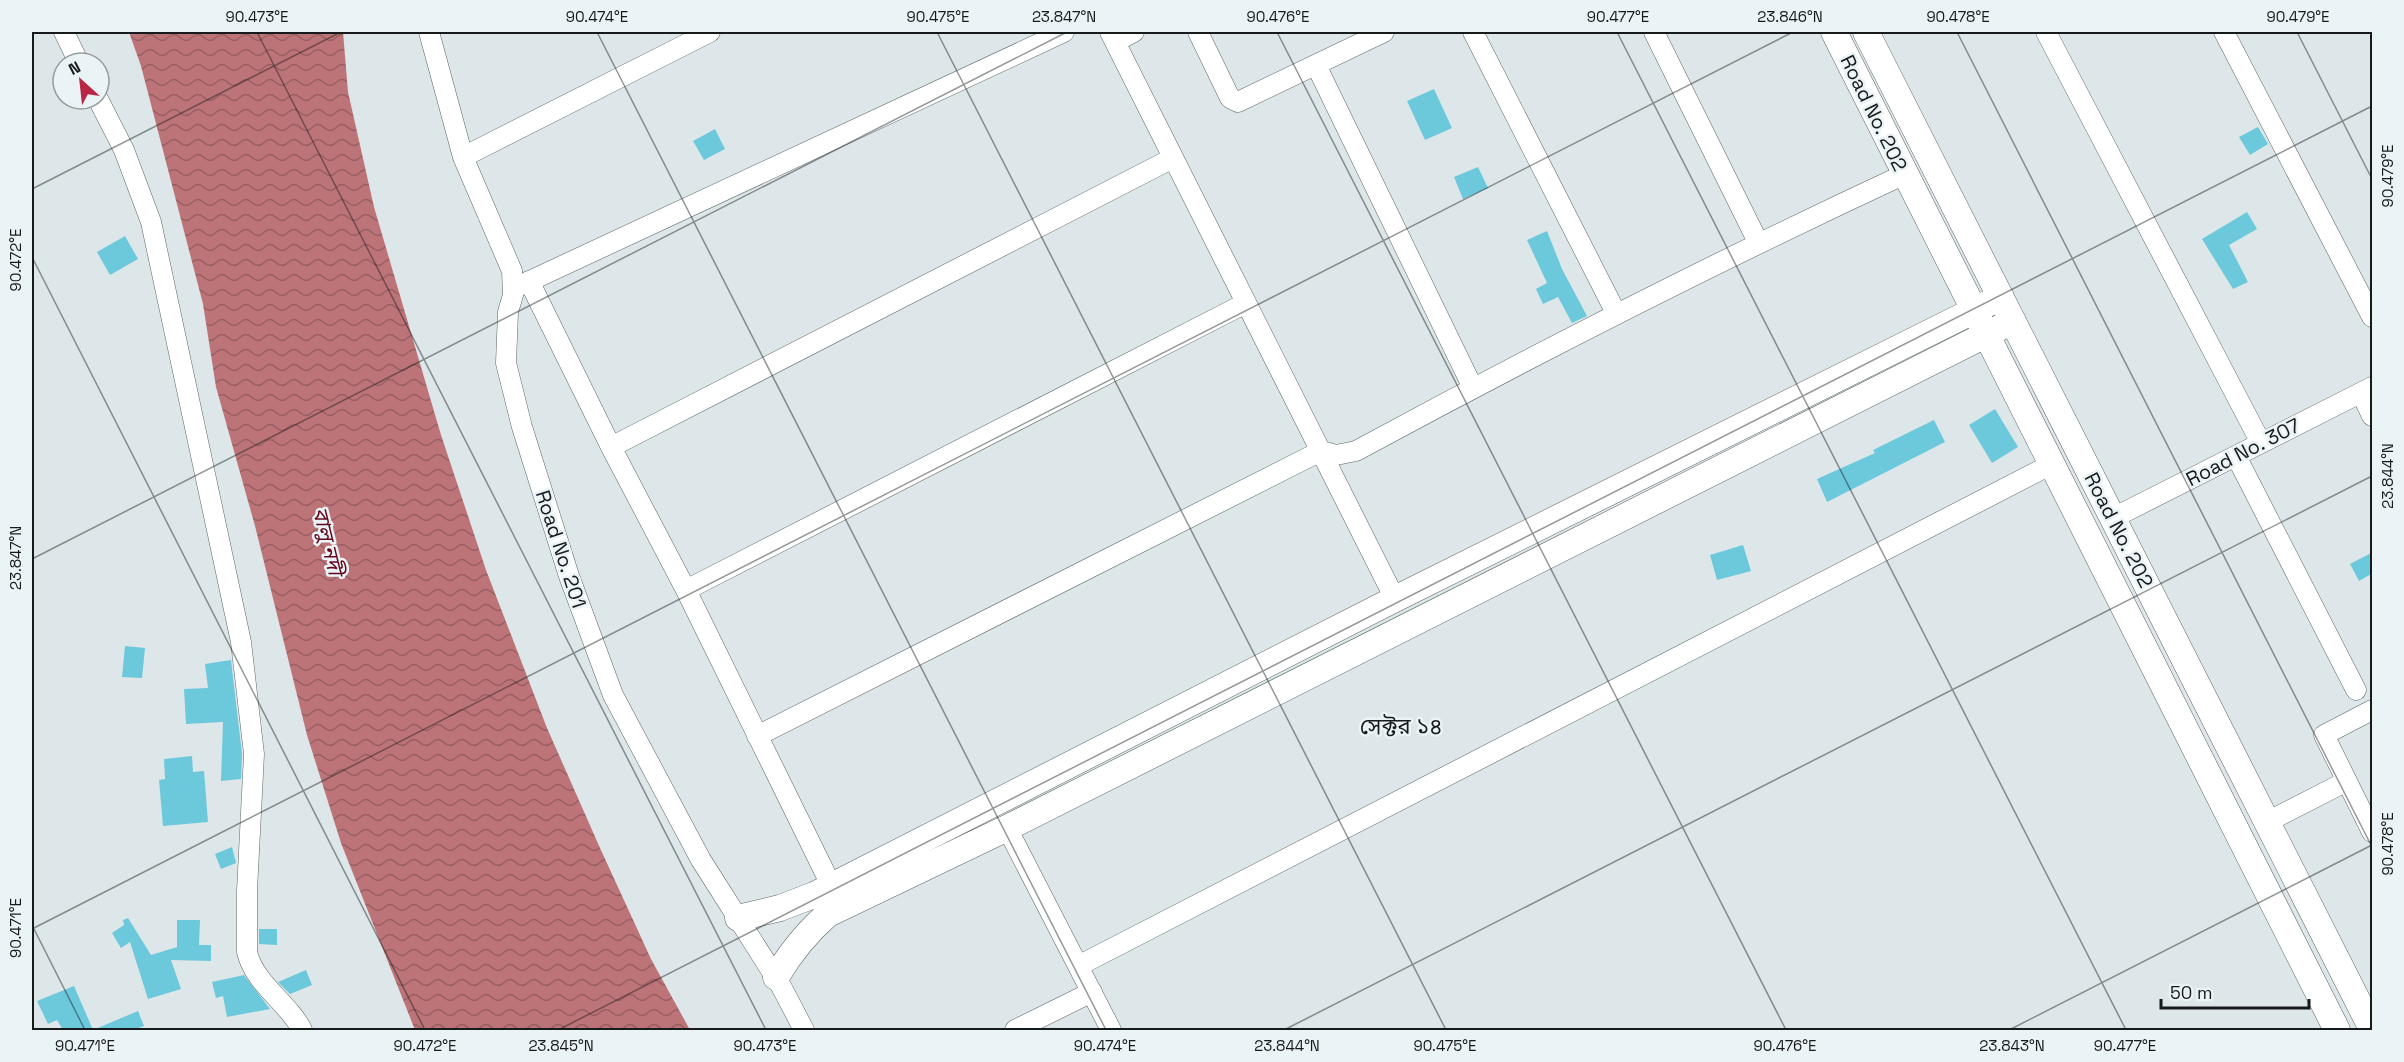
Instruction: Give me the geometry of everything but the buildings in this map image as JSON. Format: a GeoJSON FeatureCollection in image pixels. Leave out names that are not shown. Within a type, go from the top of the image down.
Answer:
{"type":"FeatureCollection","features":[{"type":"Feature","properties":{"kind":"street"},"geometry":{"type":"LineString","coordinates":[[64,32],[73,51]]}},
{"type":"Feature","properties":{"kind":"street","name":"Road No. 201"},"geometry":{"type":"LineString","coordinates":[[429,32],[463,157],[512,271],[521,285],[508,312],[506,363],[522,427],[569,576],[613,695],[701,860],[776,977],[804,1030]]}},
{"type":"Feature","properties":{"kind":"street"},"geometry":{"type":"LineString","coordinates":[[463,157],[710,32]]}},
{"type":"Feature","properties":{"kind":"street"},"geometry":{"type":"LineString","coordinates":[[831,885],[686,590],[611,447],[521,285],[1064,32]]}},
{"type":"Feature","properties":{"kind":"street"},"geometry":{"type":"LineString","coordinates":[[1134,32],[1112,37],[1395,599]]}},
{"type":"Feature","properties":{"kind":"street"},"geometry":{"type":"LineString","coordinates":[[1198,32],[1230,98],[1238,102],[1384,32]]}},
{"type":"Feature","properties":{"kind":"street"},"geometry":{"type":"LineString","coordinates":[[1473,32],[1616,313]]}},
{"type":"Feature","properties":{"kind":"street"},"geometry":{"type":"LineString","coordinates":[[1654,32],[1758,242]]}},
{"type":"Feature","properties":{"kind":"street","name":"Road No. 202"},"geometry":{"type":"LineString","coordinates":[[1834,32],[2337,1030]]}},
{"type":"Feature","properties":{"kind":"street","name":"Road No. 202"},"geometry":{"type":"LineString","coordinates":[[1866,32],[2373,1029]]}},
{"type":"Feature","properties":{"kind":"street"},"geometry":{"type":"LineString","coordinates":[[2046,32],[2260,443]]}},
{"type":"Feature","properties":{"kind":"street"},"geometry":{"type":"LineString","coordinates":[[2224,32],[2373,317]]}},
{"type":"Feature","properties":{"kind":"street"},"geometry":{"type":"LineString","coordinates":[[1316,65],[1473,388]]}},
{"type":"Feature","properties":{"kind":"street"},"geometry":{"type":"LineString","coordinates":[[104,111],[124,150],[151,222],[241,642],[254,754],[253,808],[248,855],[247,952],[249,961],[263,983],[297,1019],[302,1030]]}},
{"type":"Feature","properties":{"kind":"street"},"geometry":{"type":"LineString","coordinates":[[611,447],[1173,158]]}},
{"type":"Feature","properties":{"kind":"street"},"geometry":{"type":"LineString","coordinates":[[757,736],[1321,452],[1336,455],[1356,451],[1616,313],[1758,242],[1905,174]]}},
{"type":"Feature","properties":{"kind":"street"},"geometry":{"type":"LineString","coordinates":[[738,918],[780,908],[814,895],[1395,599],[2001,297]]}},
{"type":"Feature","properties":{"kind":"street"},"geometry":{"type":"LineString","coordinates":[[686,590],[1246,303]]}},
{"type":"Feature","properties":{"kind":"street"},"geometry":{"type":"LineString","coordinates":[[776,977],[797,944],[828,914],[1007,828],[2013,321]]}},
{"type":"Feature","properties":{"kind":"street"},"geometry":{"type":"LineString","coordinates":[[2367,390],[2373,416]]}},
{"type":"Feature","properties":{"kind":"street","name":"Road No. 307"},"geometry":{"type":"LineString","coordinates":[[2109,511],[2236,456],[2367,390]]}},
{"type":"Feature","properties":{"kind":"street"},"geometry":{"type":"LineString","coordinates":[[2236,456],[2356,690]]}},
{"type":"Feature","properties":{"kind":"street"},"geometry":{"type":"LineString","coordinates":[[1078,966],[2052,464]]}},
{"type":"Feature","properties":{"kind":"street"},"geometry":{"type":"LineString","coordinates":[[2079,518],[2109,511]]}},
{"type":"Feature","properties":{"kind":"street"},"geometry":{"type":"LineString","coordinates":[[2373,710],[2324,735],[2373,832]]}},
{"type":"Feature","properties":{"kind":"street"},"geometry":{"type":"LineString","coordinates":[[2267,822],[2347,781]]}},
{"type":"Feature","properties":{"kind":"street"},"geometry":{"type":"LineString","coordinates":[[1007,828],[1112,1030]]}},
{"type":"Feature","properties":{"kind":"street"},"geometry":{"type":"LineString","coordinates":[[1014,1030],[1092,992]]}},
{"type":"Feature","properties":{"kind":"water","name":"বালু নদী"},"geometry":{"type":"Polygon","coordinates":[[[129,32],[343,32],[348,92],[374,207],[441,435],[486,570],[547,728],[600,848],[651,959],[690,1030],[415,1030],[341,843],[307,735],[255,526],[216,387],[203,304],[141,66],[129,32]]]}},
{"type":"Feature","properties":{"kind":"district","name":"সেক্টর ১৪"},"geometry":{"type":"Point","coordinates":[1401,726]}}]}
